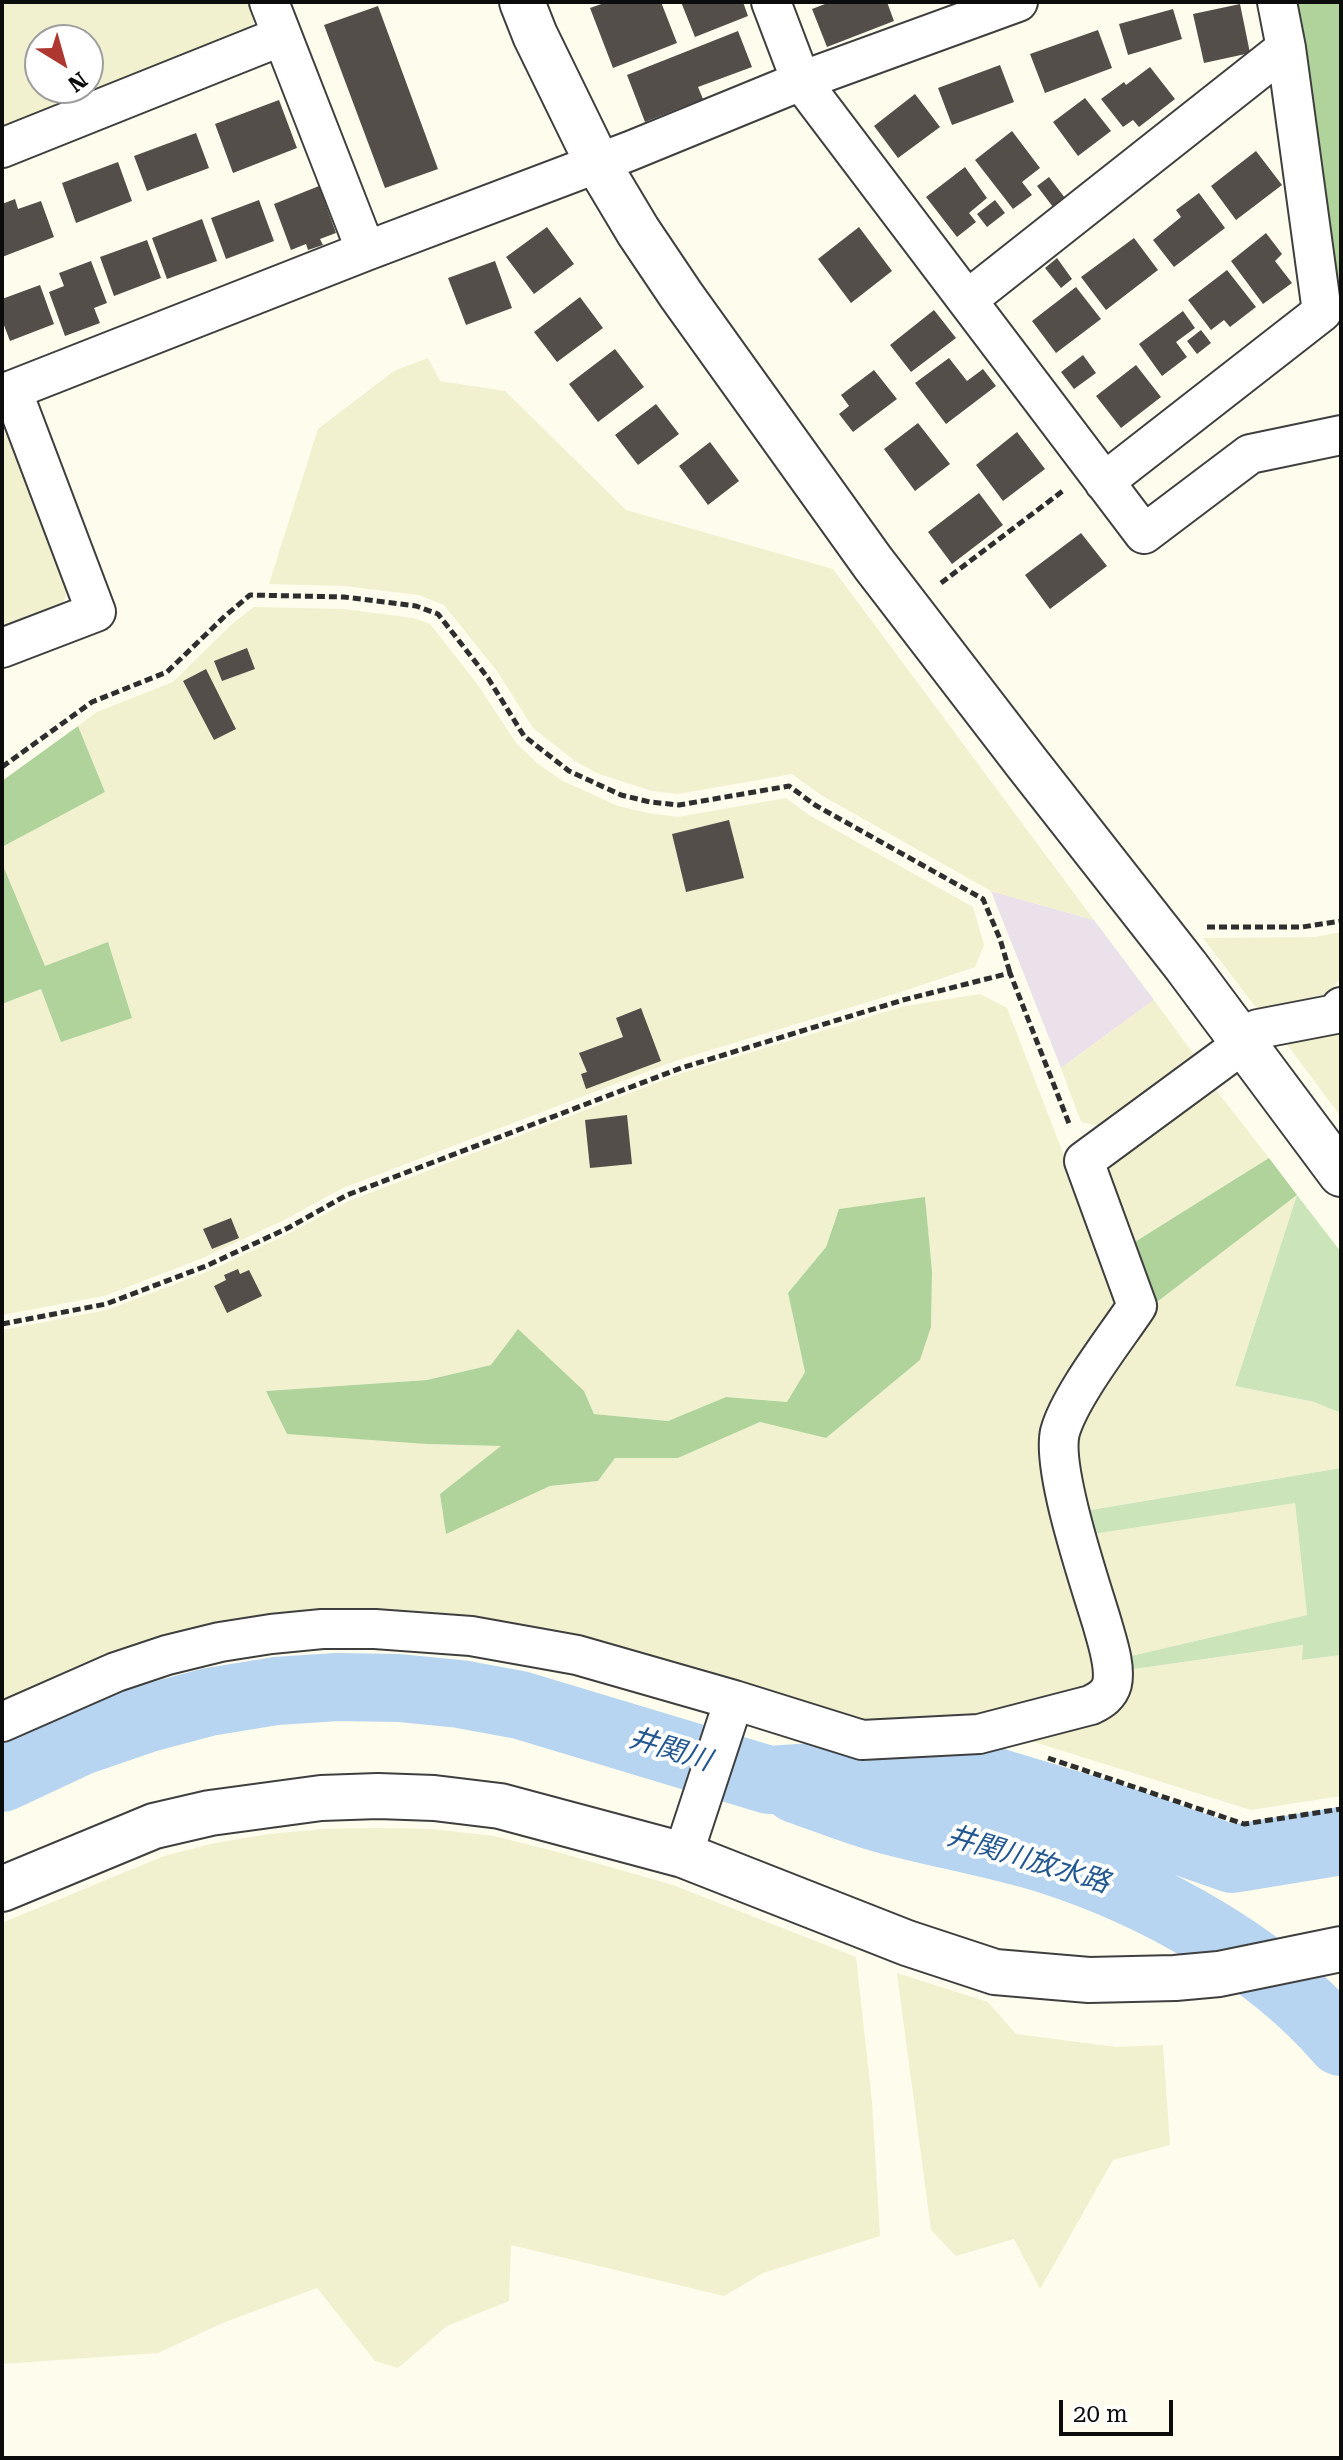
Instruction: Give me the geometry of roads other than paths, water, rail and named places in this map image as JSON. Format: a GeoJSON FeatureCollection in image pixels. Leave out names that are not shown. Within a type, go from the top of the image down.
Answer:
{"type":"FeatureCollection","features":[{"type":"Feature","properties":{"kind":"street"},"geometry":{"type":"LineString","coordinates":[[522,2],[598,164],[681,295],[908,608],[1149,917],[1341,1174]]}},
{"type":"Feature","properties":{"kind":"street"},"geometry":{"type":"LineString","coordinates":[[771,2],[801,81],[1144,534],[1250,454],[1341,435]]}},
{"type":"Feature","properties":{"kind":"street"},"geometry":{"type":"LineString","coordinates":[[2,648],[96,612],[7,392],[598,164],[801,81],[1018,2]]}},
{"type":"Feature","properties":{"kind":"street"},"geometry":{"type":"LineString","coordinates":[[1099,475],[1322,312],[1277,2]]}},
{"type":"Feature","properties":{"kind":"street"},"geometry":{"type":"LineString","coordinates":[[2,148],[275,19],[366,251]]}},
{"type":"Feature","properties":{"kind":"street"},"geometry":{"type":"LineString","coordinates":[[967,300],[1286,48]]}},
{"type":"Feature","properties":{"kind":"street"},"geometry":{"type":"LineString","coordinates":[[2,1722],[116,1672],[167,1655],[245,1638],[322,1629],[375,1629],[471,1636],[577,1655],[732,1705],[862,1740],[979,1734],[1101,1700],[1108,1692],[1113,1677],[1108,1644],[1058,1458],[1060,1433],[1074,1400],[1137,1306],[1084,1161],[1243,1044],[1258,1029],[1336,1014],[1341,1007]]}},
{"type":"Feature","properties":{"kind":"street"},"geometry":{"type":"LineString","coordinates":[[683,1855],[732,1705]]}},
{"type":"Feature","properties":{"kind":"street"},"geometry":{"type":"LineString","coordinates":[[2,1889],[154,1826],[223,1810],[321,1798],[434,1798],[500,1806],[683,1855],[907,1943],[995,1972],[1046,1978],[1175,1978],[1219,1974],[1341,1949]]}},
{"type":"Feature","properties":{"kind":"waterway","name":"井関川"},"geometry":{"type":"LineString","coordinates":[[2,1778],[81,1741],[209,1702],[276,1691],[337,1687],[399,1688],[460,1694],[520,1705],[769,1780],[950,1768],[1115,1818],[1232,1859],[1341,1841]]}},
{"type":"Feature","properties":{"kind":"waterway","name":"井関川放水路"},"geometry":{"type":"LineString","coordinates":[[796,1789],[883,1819],[1049,1860],[1129,1891],[1169,1910],[1244,1956],[1312,2011],[1341,2042]]}}]}
